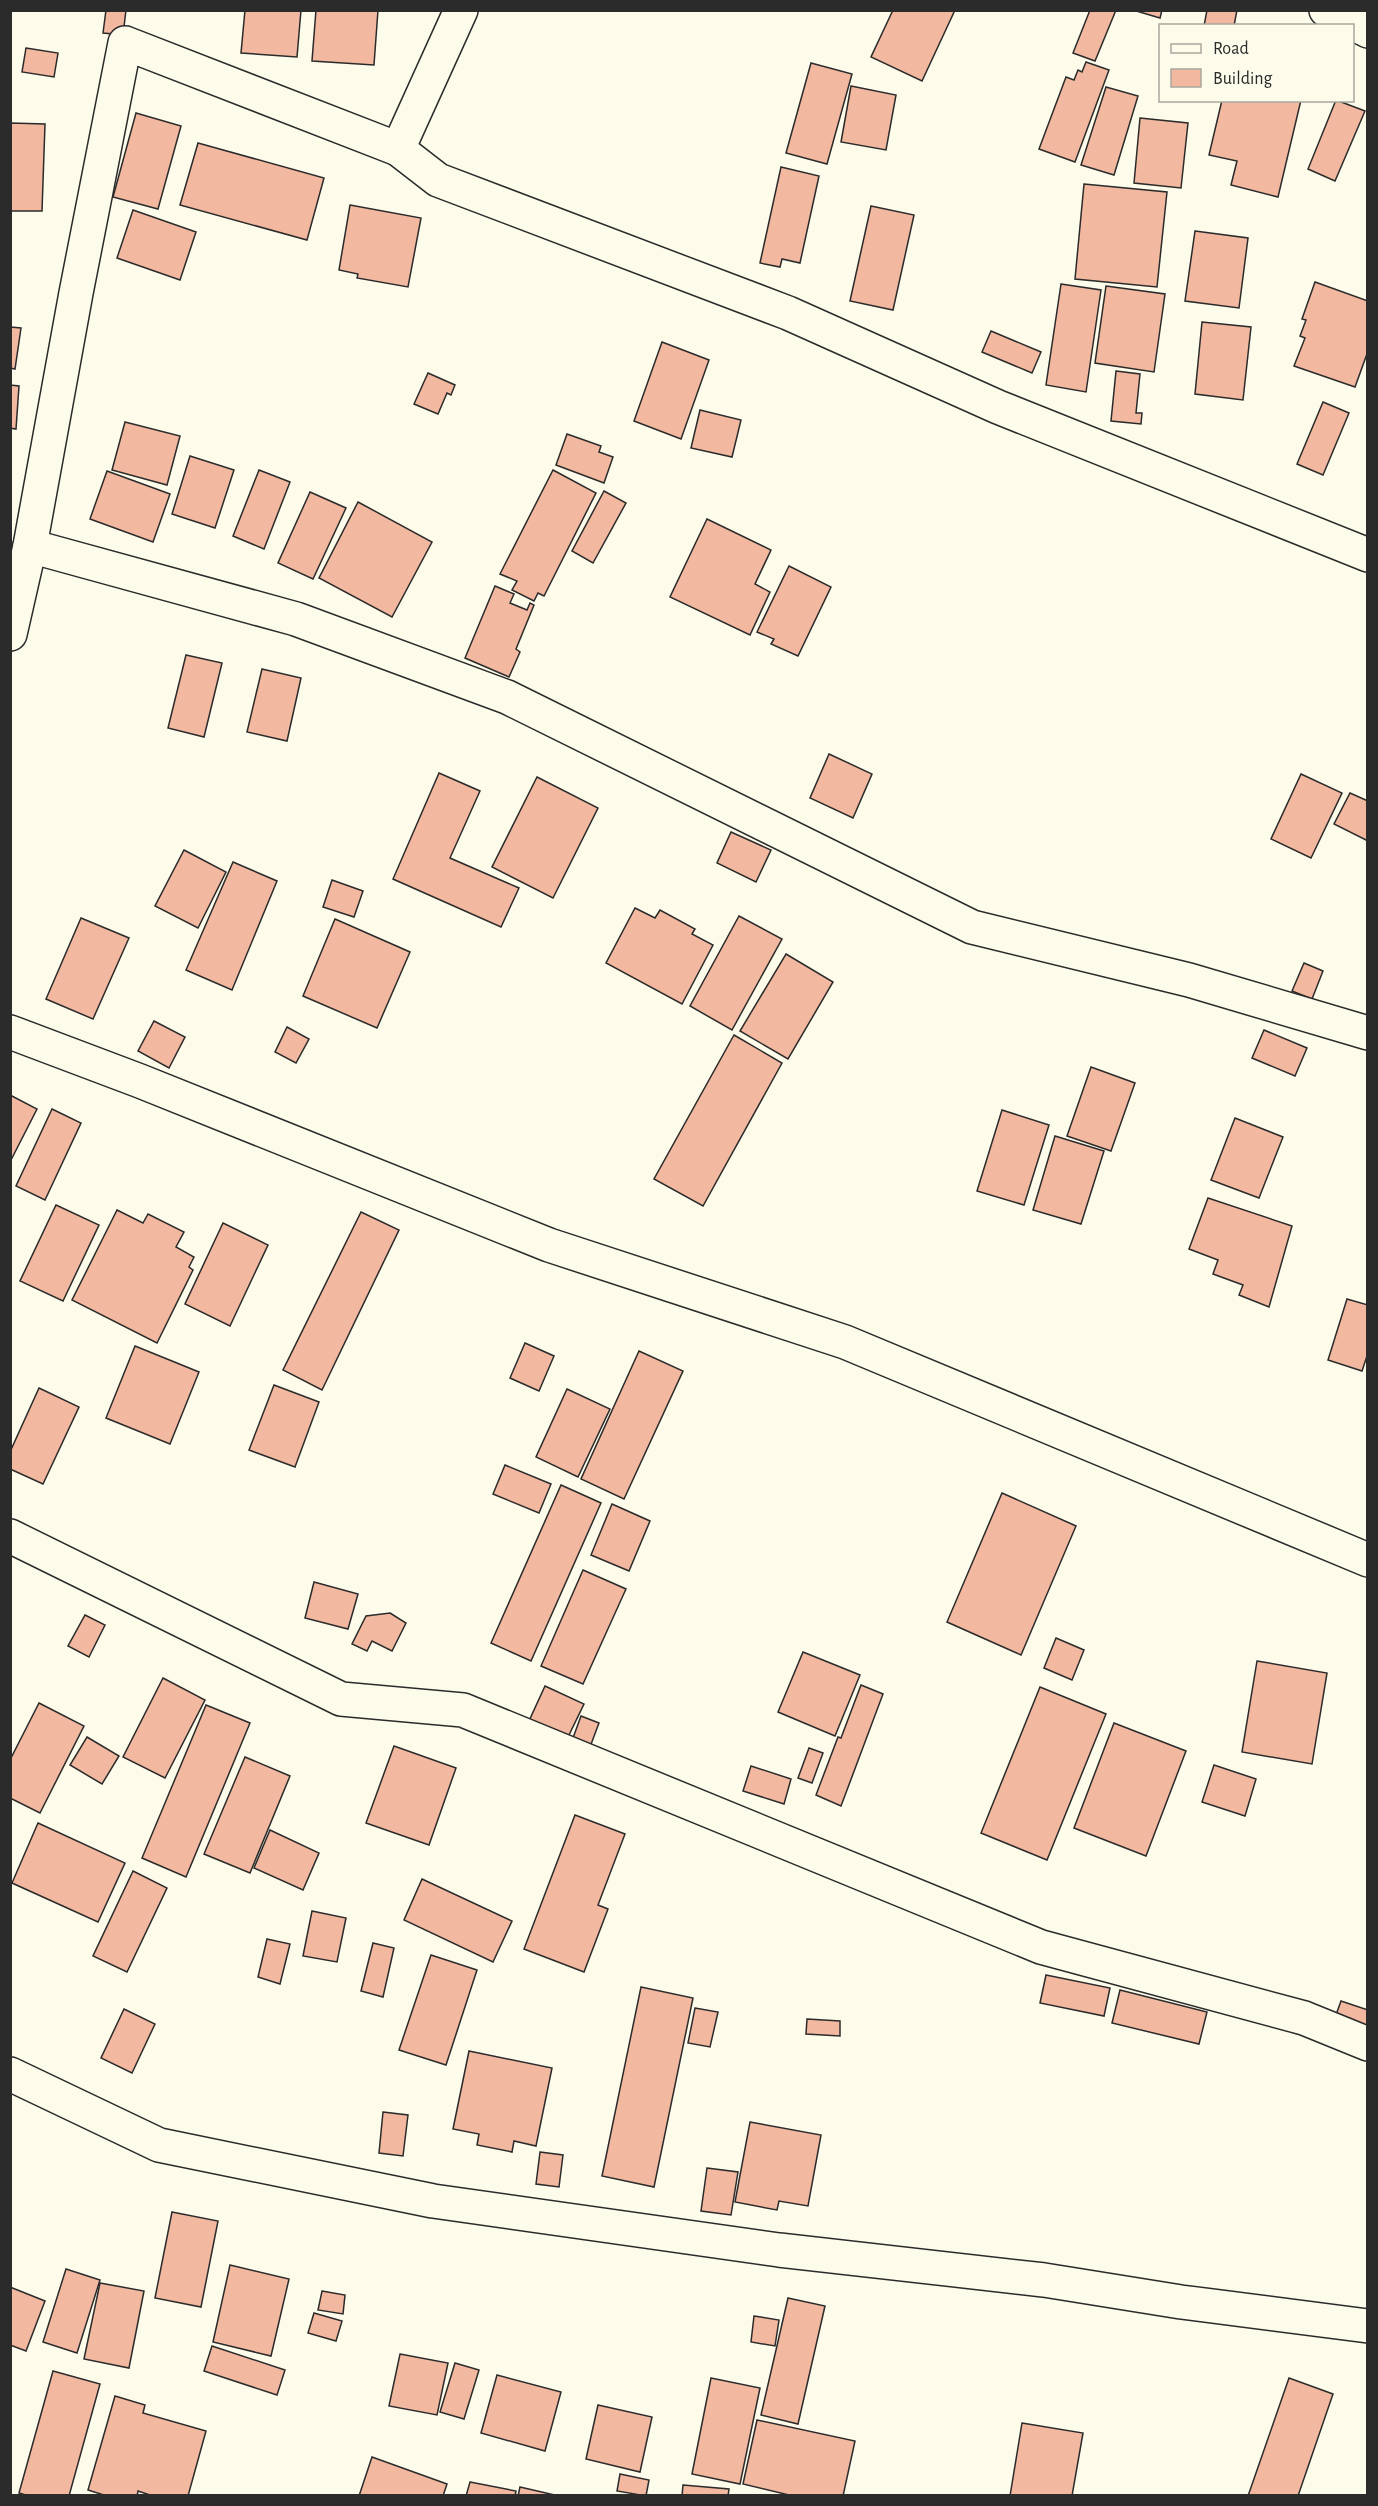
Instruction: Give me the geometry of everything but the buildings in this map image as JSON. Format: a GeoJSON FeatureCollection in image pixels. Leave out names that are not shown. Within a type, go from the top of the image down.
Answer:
{"type":"FeatureCollection","features":[{"type":"Feature","properties":{"kind":"street"},"geometry":{"type":"LineString","coordinates":[[398,149],[461,10]]}},
{"type":"Feature","properties":{"kind":"street"},"geometry":{"type":"LineString","coordinates":[[1326,10],[1368,31]]}},
{"type":"Feature","properties":{"kind":"street"},"geometry":{"type":"LineString","coordinates":[[10,634],[30,546],[125,43],[398,149],[438,180],[788,313],[998,407],[1368,555]]}},
{"type":"Feature","properties":{"kind":"street"},"geometry":{"type":"LineString","coordinates":[[30,546],[296,619],[507,697],[972,927],[1190,980],[1368,1033]]}},
{"type":"Feature","properties":{"kind":"street"},"geometry":{"type":"LineString","coordinates":[[10,1032],[151,1085],[549,1245],[845,1341],[1368,1560]]}},
{"type":"Feature","properties":{"kind":"street"},"geometry":{"type":"LineString","coordinates":[[10,1536],[341,1699],[463,1710],[1041,1947],[1304,2018],[1368,2044]]}},
{"type":"Feature","properties":{"kind":"street"},"geometry":{"type":"LineString","coordinates":[[10,2074],[159,2145],[433,2201],[779,2250],[1044,2280],[1181,2302],[1368,2326]]}}]}
